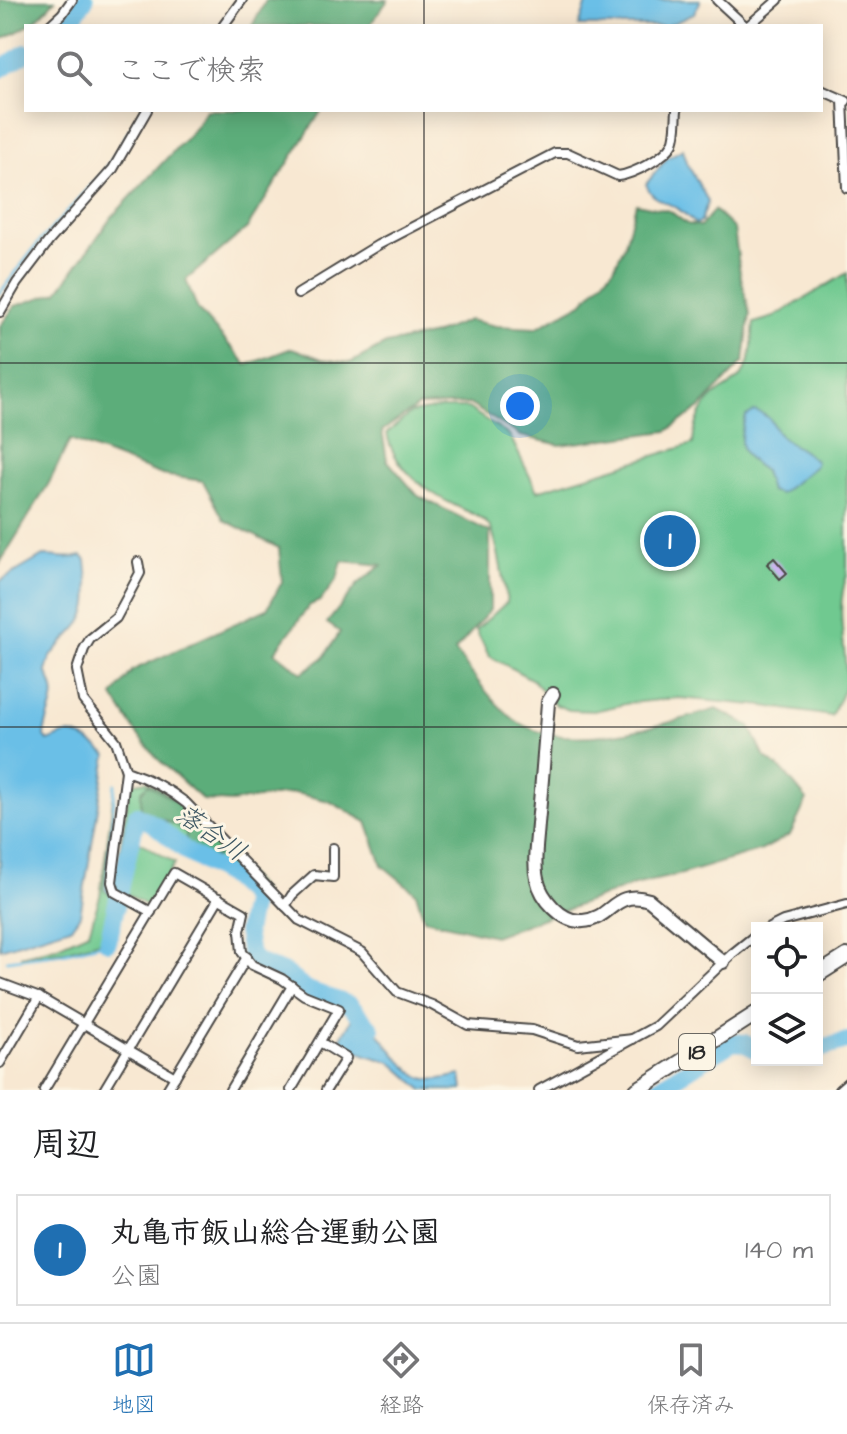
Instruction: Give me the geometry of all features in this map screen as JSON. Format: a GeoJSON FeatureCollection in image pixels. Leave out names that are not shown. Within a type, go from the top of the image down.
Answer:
{"type":"FeatureCollection","features":[{"type":"Feature","properties":{"kind":"main road"},"geometry":{"type":"LineString","coordinates":[[823,971],[847,956]]}},
{"type":"Feature","properties":{"kind":"main road","name":"18"},"geometry":{"type":"LineString","coordinates":[[637,1090],[751,1017]]}},
{"type":"Feature","properties":{"kind":"street"},"geometry":{"type":"LineString","coordinates":[[51,24],[72,0]]}},
{"type":"Feature","properties":{"kind":"street"},"geometry":{"type":"LineString","coordinates":[[224,24],[242,0]]}},
{"type":"Feature","properties":{"kind":"street"},"geometry":{"type":"LineString","coordinates":[[717,0],[744,24]]}},
{"type":"Feature","properties":{"kind":"street"},"geometry":{"type":"LineString","coordinates":[[748,24],[778,0]]}},
{"type":"Feature","properties":{"kind":"street"},"geometry":{"type":"LineString","coordinates":[[823,91],[845,101],[847,188]]}},
{"type":"Feature","properties":{"kind":"street"},"geometry":{"type":"LineString","coordinates":[[0,312],[49,241],[113,169],[146,112]]}},
{"type":"Feature","properties":{"kind":"street"},"geometry":{"type":"LineString","coordinates":[[298,294],[378,245],[555,153],[568,153],[618,176],[640,170],[671,146],[675,139],[677,112]]}},
{"type":"Feature","properties":{"kind":"street"},"geometry":{"type":"LineString","coordinates":[[0,302],[12,292]]}},
{"type":"Feature","properties":{"kind":"street"},"geometry":{"type":"LineString","coordinates":[[138,562],[140,573],[116,618],[90,639],[77,670],[83,700],[116,741],[126,771],[114,857],[112,882],[115,892],[151,912]]}},
{"type":"Feature","properties":{"kind":"street"},"geometry":{"type":"LineString","coordinates":[[553,694],[548,702],[536,852],[536,877],[542,894],[569,919],[583,922],[595,918],[623,898],[636,896],[649,900],[723,962]]}},
{"type":"Feature","properties":{"kind":"street"},"geometry":{"type":"LineString","coordinates":[[126,771],[158,783],[186,803],[285,906],[309,926],[362,952],[397,992],[432,1005],[468,1025],[532,1030],[578,1045],[633,1039]]}},
{"type":"Feature","properties":{"kind":"street"},"geometry":{"type":"LineString","coordinates":[[285,906],[292,895],[314,875],[333,877],[333,848]]}},
{"type":"Feature","properties":{"kind":"street"},"geometry":{"type":"LineString","coordinates":[[44,1090],[174,873],[244,913],[240,931],[242,952],[252,965],[304,995],[339,1009],[291,1090]]}},
{"type":"Feature","properties":{"kind":"street"},"geometry":{"type":"LineString","coordinates":[[104,1090],[219,898]]}},
{"type":"Feature","properties":{"kind":"street"},"geometry":{"type":"LineString","coordinates":[[781,922],[847,904]]}},
{"type":"Feature","properties":{"kind":"street"},"geometry":{"type":"LineString","coordinates":[[539,1090],[656,1026],[751,939]]}},
{"type":"Feature","properties":{"kind":"street"},"geometry":{"type":"LineString","coordinates":[[167,1090],[247,957]]}},
{"type":"Feature","properties":{"kind":"street"},"geometry":{"type":"LineString","coordinates":[[0,983],[39,997],[175,1077]]}},
{"type":"Feature","properties":{"kind":"street"},"geometry":{"type":"LineString","coordinates":[[230,1090],[292,986]]}},
{"type":"Feature","properties":{"kind":"street"},"geometry":{"type":"LineString","coordinates":[[0,1063],[39,997]]}},
{"type":"Feature","properties":{"kind":"street"},"geometry":{"type":"LineString","coordinates":[[320,1042],[346,1058],[326,1090]]}},
{"type":"Feature","properties":{"kind":"street"},"geometry":{"type":"LineString","coordinates":[[839,1090],[847,1083]]}},
{"type":"Feature","properties":{"kind":"green space"},"geometry":{"type":"Polygon","coordinates":[[[0,0],[55,0],[30,24],[24,24],[24,28],[0,40],[0,0]]]}},
{"type":"Feature","properties":{"kind":"green space"},"geometry":{"type":"Polygon","coordinates":[[[266,0],[388,0],[370,24],[253,24],[266,0]]]}},
{"type":"Feature","properties":{"kind":"green space"},"geometry":{"type":"Polygon","coordinates":[[[205,112],[321,112],[247,228],[186,280],[198,310],[247,365],[292,348],[322,359],[350,363],[386,344],[434,334],[469,320],[496,326],[536,328],[582,303],[614,268],[624,247],[636,204],[670,211],[687,224],[701,226],[714,210],[734,229],[750,314],[744,361],[700,408],[667,431],[560,445],[521,436],[469,404],[418,406],[382,431],[387,460],[418,496],[490,532],[490,610],[455,651],[503,710],[521,724],[542,732],[592,736],[645,728],[717,709],[750,726],[764,756],[784,772],[807,800],[790,835],[762,850],[634,885],[494,936],[424,919],[416,893],[382,865],[367,822],[329,801],[295,793],[231,802],[203,800],[159,760],[137,734],[113,696],[133,670],[267,609],[282,582],[279,548],[224,520],[203,481],[162,475],[70,440],[49,483],[0,563],[0,326],[15,306],[58,292],[111,218],[196,127],[205,112]],[[342,561],[337,579],[320,601],[310,605],[275,652],[302,673],[324,657],[340,632],[327,623],[358,584],[382,565],[342,561]]]}},
{"type":"Feature","properties":{"kind":"green space"},"geometry":{"type":"Polygon","coordinates":[[[847,273],[847,575],[841,616],[846,681],[831,716],[679,698],[630,703],[594,711],[569,710],[556,705],[533,680],[489,656],[476,630],[507,602],[499,554],[491,529],[480,518],[433,493],[412,477],[396,456],[387,433],[411,413],[440,408],[468,408],[510,436],[537,491],[693,444],[697,422],[704,408],[745,371],[754,323],[774,317],[847,273]]]}},
{"type":"Feature","properties":{"kind":"green space"},"geometry":{"type":"Polygon","coordinates":[[[146,781],[193,815],[262,891],[254,897],[234,876],[190,851],[154,822],[136,812],[119,883],[117,870],[130,784],[146,781]]]}},
{"type":"Feature","properties":{"kind":"green space"},"geometry":{"type":"Polygon","coordinates":[[[148,784],[183,806],[221,854],[210,859],[186,843],[186,833],[181,828],[141,808],[141,792],[148,784]]]}},
{"type":"Feature","properties":{"kind":"green space"},"geometry":{"type":"Polygon","coordinates":[[[113,799],[104,890],[115,898],[108,939],[63,951],[20,956],[55,947],[89,932],[100,896],[113,799]]]}},
{"type":"Feature","properties":{"kind":"green space"},"geometry":{"type":"Polygon","coordinates":[[[133,838],[175,863],[151,904],[146,905],[122,891],[133,838]]]}},
{"type":"Feature","properties":{"kind":"water"},"geometry":{"type":"Polygon","coordinates":[[[588,0],[700,0],[694,14],[672,24],[580,24],[588,0]]]}},
{"type":"Feature","properties":{"kind":"water"},"geometry":{"type":"Polygon","coordinates":[[[683,149],[688,165],[708,201],[701,221],[696,224],[678,209],[654,196],[646,184],[667,158],[683,149]]]}},
{"type":"Feature","properties":{"kind":"water"},"geometry":{"type":"Polygon","coordinates":[[[755,411],[768,417],[783,438],[816,462],[814,467],[780,494],[770,491],[764,471],[750,460],[742,448],[741,434],[746,416],[755,411]]]}},
{"type":"Feature","properties":{"kind":"water"},"geometry":{"type":"Polygon","coordinates":[[[43,556],[82,556],[86,560],[89,591],[85,616],[57,648],[46,671],[54,698],[44,736],[48,741],[67,734],[77,736],[107,755],[80,915],[71,927],[0,949],[0,581],[43,556]]]}},
{"type":"Feature","properties":{"kind":"water"},"geometry":{"type":"Polygon","coordinates":[[[357,1010],[414,1073],[432,1080],[461,1075],[463,1090],[423,1090],[391,1062],[366,1055],[339,1041],[357,1010]]]}},
{"type":"Feature","properties":{"kind":"building"},"geometry":{"type":"Polygon","coordinates":[[[774,558],[787,573],[780,579],[767,564],[774,558]]]}},
{"type":"Feature","properties":{"kind":"waterway"},"geometry":{"type":"LineString","coordinates":[[68,24],[85,0]]}},
{"type":"Feature","properties":{"kind":"waterway"},"geometry":{"type":"LineString","coordinates":[[0,69],[24,54]]}},
{"type":"Feature","properties":{"kind":"waterway"},"geometry":{"type":"LineString","coordinates":[[0,293],[40,241],[104,172],[141,112]]}},
{"type":"Feature","properties":{"kind":"waterway","name":"落合川"},"geometry":{"type":"LineString","coordinates":[[114,895],[107,889],[115,784]]}},
{"type":"Feature","properties":{"kind":"waterway","name":"落合川"},"geometry":{"type":"LineString","coordinates":[[108,942],[137,815],[155,825],[190,854],[232,878],[253,898],[246,932],[250,955],[259,963],[285,973],[305,989],[350,1005],[371,1029]]}},
{"type":"Feature","properties":{"kind":"waterway"},"geometry":{"type":"LineString","coordinates":[[7,960],[63,953],[108,942]]}},
{"type":"Feature","properties":{"kind":"waterway","name":"落合川"},"geometry":{"type":"LineString","coordinates":[[823,1048],[847,1041]]}},
{"type":"Feature","properties":{"kind":"waterway","name":"落合川"},"geometry":{"type":"LineString","coordinates":[[655,1090],[733,1042],[751,1047]]}},
{"type":"Feature","properties":{"kind":"place","name":"丸亀市飯山総合運動公園"},"geometry":{"type":"Point","coordinates":[670,541]}}]}
